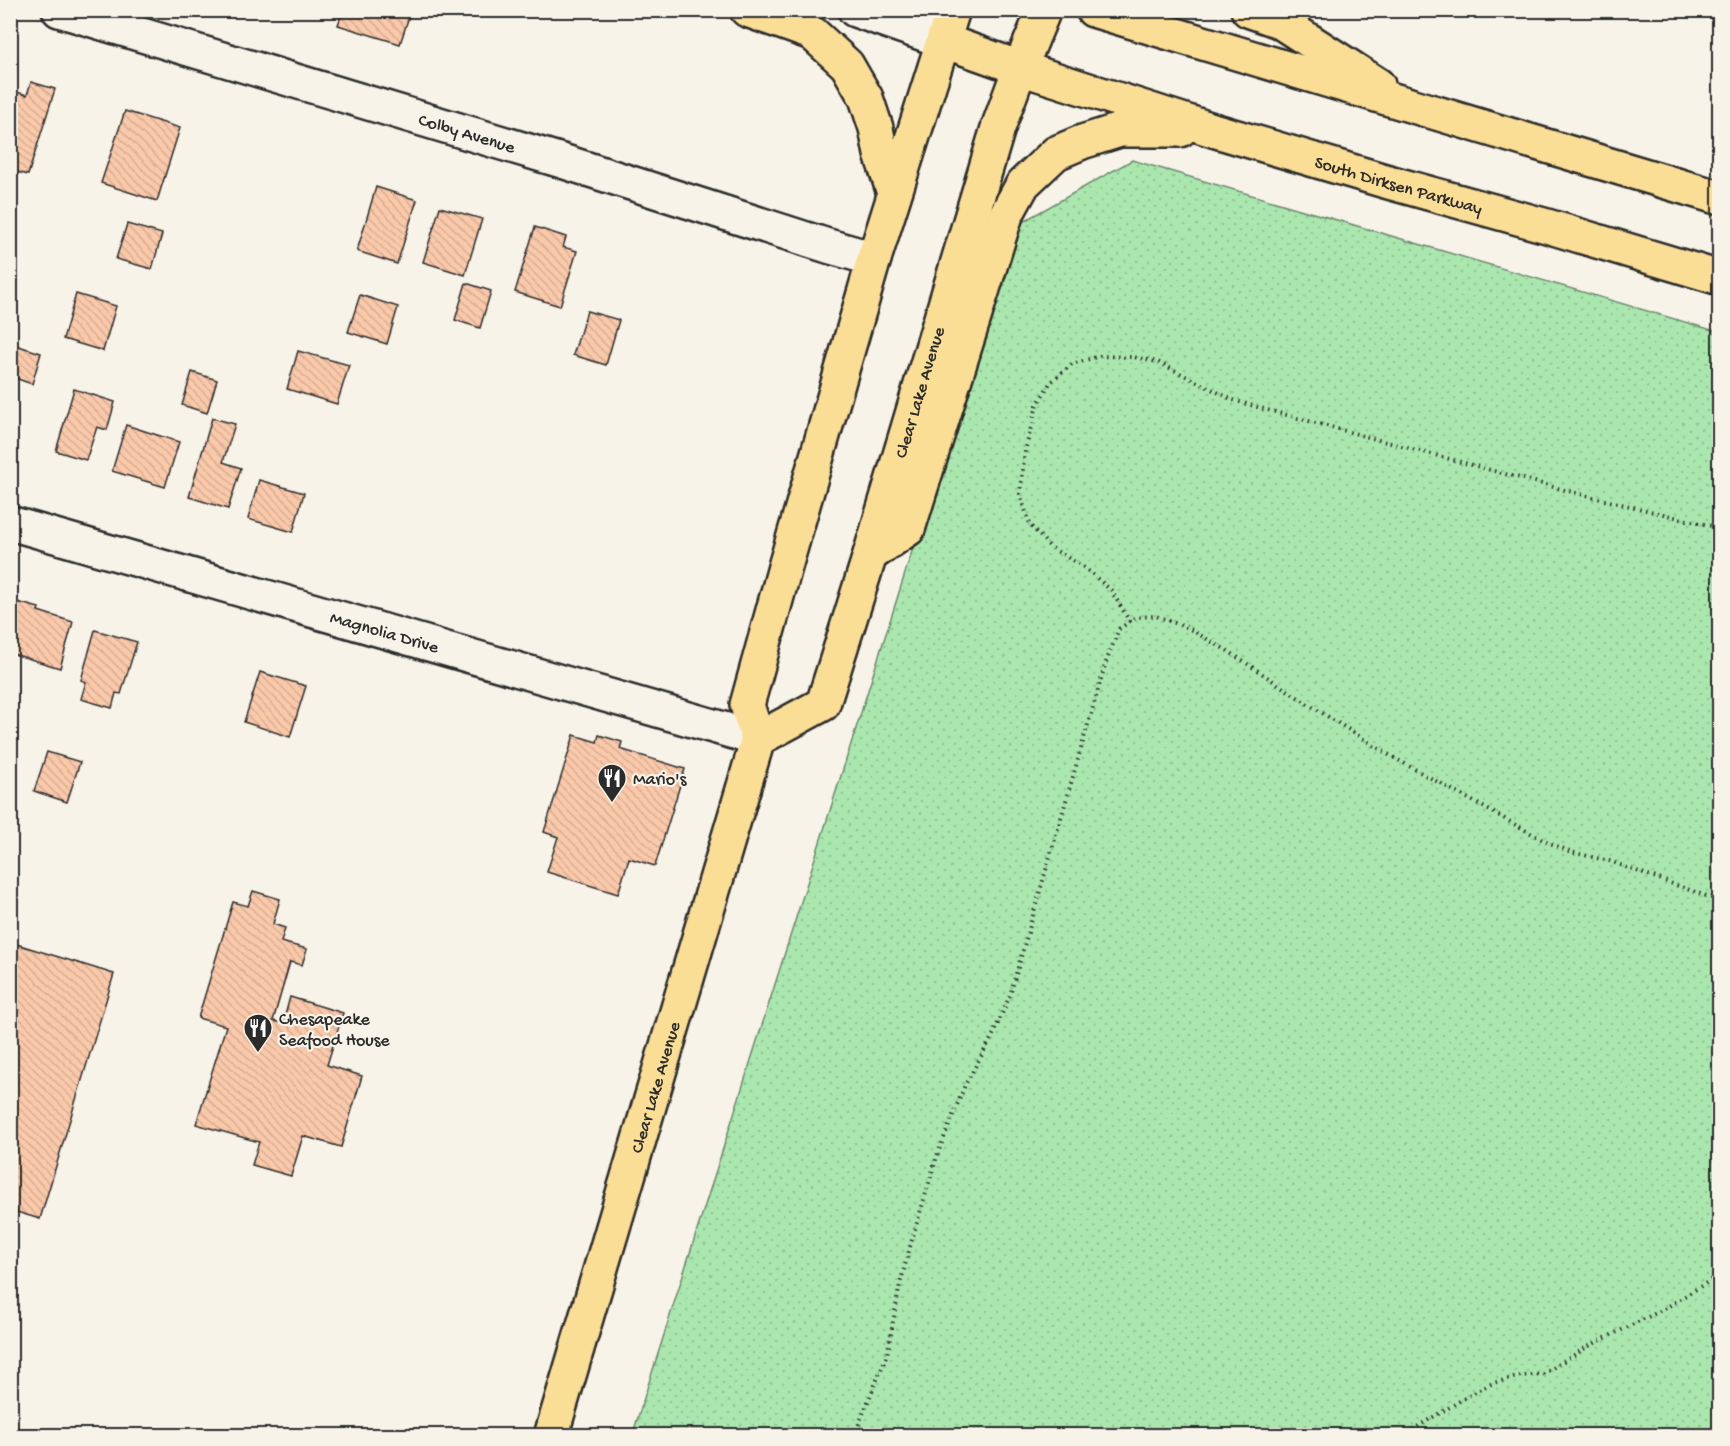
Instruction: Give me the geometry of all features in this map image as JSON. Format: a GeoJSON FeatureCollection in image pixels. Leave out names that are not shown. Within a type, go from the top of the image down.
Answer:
{"type":"FeatureCollection","features":[{"type":"Feature","properties":{"kind":"main road"},"geometry":{"type":"LineString","coordinates":[[747,10],[812,33],[847,65],[866,98],[894,193]]}},
{"type":"Feature","properties":{"kind":"main road","name":"Clear Lake Avenue"},"geometry":{"type":"LineString","coordinates":[[551,1436],[758,739],[823,704],[998,128],[1044,10]]}},
{"type":"Feature","properties":{"kind":"main road"},"geometry":{"type":"LineString","coordinates":[[1093,10],[1719,198]]}},
{"type":"Feature","properties":{"kind":"main road"},"geometry":{"type":"LineString","coordinates":[[1248,10],[1279,21],[1410,105]]}},
{"type":"Feature","properties":{"kind":"main road"},"geometry":{"type":"LineString","coordinates":[[758,739],[747,705],[874,258],[949,26]]}},
{"type":"Feature","properties":{"kind":"main road","name":"South Dirksen Parkway"},"geometry":{"type":"LineString","coordinates":[[949,26],[1020,68],[1078,87],[1385,181],[1547,226],[1719,278]]}},
{"type":"Feature","properties":{"kind":"main road"},"geometry":{"type":"LineString","coordinates":[[870,555],[908,530],[1006,214],[1023,184],[1056,153],[1120,130],[1214,130]]}},
{"type":"Feature","properties":{"kind":"street","name":"Colby Avenue"},"geometry":{"type":"LineString","coordinates":[[59,10],[562,161],[834,248],[874,258]]}},
{"type":"Feature","properties":{"kind":"street"},"geometry":{"type":"LineString","coordinates":[[855,10],[949,26]]}},
{"type":"Feature","properties":{"kind":"street","name":"Magnolia Drive"},"geometry":{"type":"LineString","coordinates":[[10,523],[758,739]]}},
{"type":"Feature","properties":{"kind":"path"},"geometry":{"type":"LineString","coordinates":[[1130,621],[1111,590],[1085,568],[1050,547],[1030,525],[1020,494],[1025,451],[1037,405],[1050,383],[1072,364],[1100,356],[1133,357],[1158,362],[1233,400],[1561,489],[1719,528]]}},
{"type":"Feature","properties":{"kind":"path"},"geometry":{"type":"LineString","coordinates":[[854,1436],[887,1355],[900,1284],[938,1153],[964,1085],[993,1035],[1010,995],[1106,662],[1119,629],[1136,617],[1156,616],[1186,627],[1228,651],[1308,705],[1389,755],[1543,840],[1571,852],[1609,861],[1719,901]]}},
{"type":"Feature","properties":{"kind":"path"},"geometry":{"type":"LineString","coordinates":[[1402,1436],[1493,1383],[1521,1376],[1543,1374],[1587,1347],[1664,1309],[1719,1273]]}},
{"type":"Feature","properties":{"kind":"green space"},"geometry":{"type":"Polygon","coordinates":[[[1132,160],[1719,332],[1719,1435],[632,1436],[1015,226],[1132,160]]]}},
{"type":"Feature","properties":{"kind":"building"},"geometry":{"type":"Polygon","coordinates":[[[343,10],[411,10],[400,44],[338,25],[343,10]]]}},
{"type":"Feature","properties":{"kind":"building"},"geometry":{"type":"Polygon","coordinates":[[[31,82],[55,89],[28,175],[10,170],[10,90],[27,95],[31,82]]]}},
{"type":"Feature","properties":{"kind":"building"},"geometry":{"type":"Polygon","coordinates":[[[125,111],[180,128],[157,201],[101,183],[125,111]]]}},
{"type":"Feature","properties":{"kind":"building"},"geometry":{"type":"Polygon","coordinates":[[[376,187],[417,200],[397,264],[357,251],[376,187]]]}},
{"type":"Feature","properties":{"kind":"building"},"geometry":{"type":"Polygon","coordinates":[[[440,207],[482,219],[465,275],[423,262],[440,207]]]}},
{"type":"Feature","properties":{"kind":"building"},"geometry":{"type":"Polygon","coordinates":[[[127,224],[162,234],[152,269],[116,259],[127,224]]]}},
{"type":"Feature","properties":{"kind":"building"},"geometry":{"type":"Polygon","coordinates":[[[535,227],[566,237],[563,247],[577,251],[560,306],[515,292],[535,227]]]}},
{"type":"Feature","properties":{"kind":"building"},"geometry":{"type":"Polygon","coordinates":[[[466,283],[491,291],[480,328],[455,320],[466,283]]]}},
{"type":"Feature","properties":{"kind":"building"},"geometry":{"type":"Polygon","coordinates":[[[76,294],[116,306],[103,351],[63,339],[76,294]]]}},
{"type":"Feature","properties":{"kind":"building"},"geometry":{"type":"Polygon","coordinates":[[[360,295],[398,307],[387,344],[348,332],[360,295]]]}},
{"type":"Feature","properties":{"kind":"building"},"geometry":{"type":"Polygon","coordinates":[[[587,311],[619,320],[606,365],[573,355],[587,311]]]}},
{"type":"Feature","properties":{"kind":"building"},"geometry":{"type":"Polygon","coordinates":[[[12,344],[41,353],[32,384],[15,378],[10,395],[10,349],[12,344]]]}},
{"type":"Feature","properties":{"kind":"building"},"geometry":{"type":"Polygon","coordinates":[[[298,351],[349,365],[337,404],[287,389],[298,351]]]}},
{"type":"Feature","properties":{"kind":"building"},"geometry":{"type":"Polygon","coordinates":[[[192,372],[217,380],[207,413],[182,405],[192,372]]]}},
{"type":"Feature","properties":{"kind":"building"},"geometry":{"type":"Polygon","coordinates":[[[74,389],[115,402],[107,430],[97,427],[86,460],[56,451],[74,389]]]}},
{"type":"Feature","properties":{"kind":"building"},"geometry":{"type":"Polygon","coordinates":[[[212,418],[235,424],[223,462],[241,468],[228,509],[189,497],[212,418]]]}},
{"type":"Feature","properties":{"kind":"building"},"geometry":{"type":"Polygon","coordinates":[[[126,425],[179,442],[165,487],[112,471],[126,425]]]}},
{"type":"Feature","properties":{"kind":"building"},"geometry":{"type":"Polygon","coordinates":[[[259,480],[304,493],[293,532],[248,519],[259,480]]]}},
{"type":"Feature","properties":{"kind":"building"},"geometry":{"type":"Polygon","coordinates":[[[10,600],[39,608],[38,611],[73,622],[60,668],[10,653],[10,600]]]}},
{"type":"Feature","properties":{"kind":"building"},"geometry":{"type":"Polygon","coordinates":[[[95,630],[137,642],[121,694],[116,693],[112,708],[81,699],[86,682],[81,680],[95,630]]]}},
{"type":"Feature","properties":{"kind":"building"},"geometry":{"type":"Polygon","coordinates":[[[260,672],[306,686],[290,737],[244,722],[260,672]]]}},
{"type":"Feature","properties":{"kind":"building"},"geometry":{"type":"Polygon","coordinates":[[[574,735],[597,742],[599,735],[622,742],[620,749],[685,769],[655,866],[629,858],[618,894],[547,872],[558,837],[544,832],[574,735]]]}},
{"type":"Feature","properties":{"kind":"building"},"geometry":{"type":"Polygon","coordinates":[[[47,752],[80,762],[67,802],[34,791],[47,752]]]}},
{"type":"Feature","properties":{"kind":"building"},"geometry":{"type":"Polygon","coordinates":[[[253,891],[280,899],[273,924],[285,928],[281,942],[307,949],[302,965],[290,962],[273,1021],[283,1023],[290,997],[343,1013],[327,1065],[362,1076],[341,1147],[303,1136],[291,1176],[252,1165],[259,1142],[196,1124],[226,1026],[198,1018],[233,902],[248,906],[253,891]]]}},
{"type":"Feature","properties":{"kind":"building"},"geometry":{"type":"Polygon","coordinates":[[[10,942],[114,974],[40,1219],[10,1210],[10,942]]]}},
{"type":"Feature","properties":{"kind":"place","name":"Mario's"},"geometry":{"type":"Point","coordinates":[612,804]}},
{"type":"Feature","properties":{"kind":"place","name":"Chesapeake Seafood House"},"geometry":{"type":"Point","coordinates":[258,1054]}}]}
